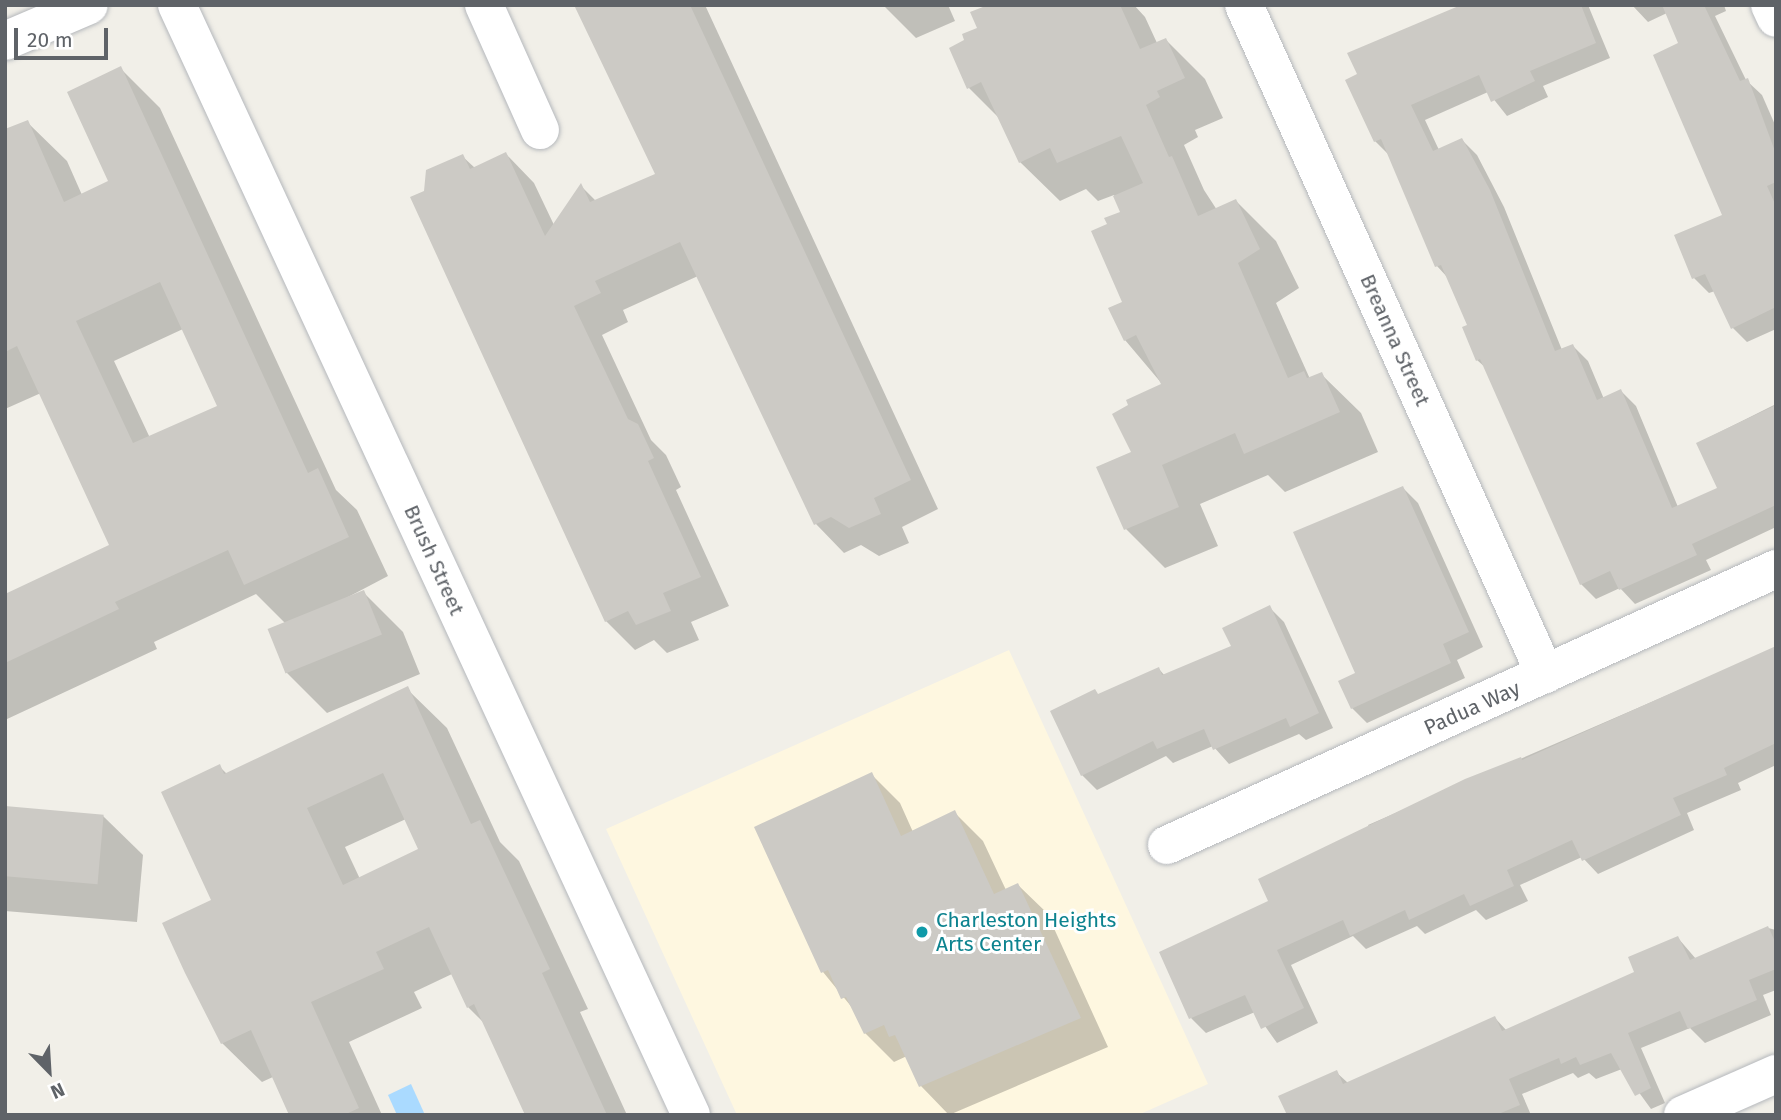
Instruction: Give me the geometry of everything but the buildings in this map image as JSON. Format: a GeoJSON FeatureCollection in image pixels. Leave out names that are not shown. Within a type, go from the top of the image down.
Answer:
{"type":"FeatureCollection","features":[{"type":"Feature","properties":{"kind":"street"},"geometry":{"type":"LineString","coordinates":[[5,41],[89,5]]}},
{"type":"Feature","properties":{"kind":"street","name":"Brush Street"},"geometry":{"type":"LineString","coordinates":[[177,5],[691,1115]]}},
{"type":"Feature","properties":{"kind":"street"},"geometry":{"type":"LineString","coordinates":[[484,5],[540,130]]}},
{"type":"Feature","properties":{"kind":"street"},"geometry":{"type":"LineString","coordinates":[[1770,5],[1776,18]]}},
{"type":"Feature","properties":{"kind":"street","name":"Breanna Street"},"geometry":{"type":"LineString","coordinates":[[1257,9],[1545,674]]}},
{"type":"Feature","properties":{"kind":"street","name":"Padua Way"},"geometry":{"type":"LineString","coordinates":[[1167,845],[1776,569]]}},
{"type":"Feature","properties":{"kind":"street"},"geometry":{"type":"LineString","coordinates":[[1683,1115],[1776,1074]]}},
{"type":"Feature","properties":{"kind":"shaded area"},"geometry":{"type":"Polygon","coordinates":[[[1009,650],[1208,1084],[1138,1115],[737,1115],[606,829],[1009,650]]]}},
{"type":"Feature","properties":{"kind":"water"},"geometry":{"type":"Polygon","coordinates":[[[411,1084],[425,1115],[397,1115],[388,1095],[411,1084]]]}},
{"type":"Feature","properties":{"kind":"place","name":"Charleston Heights Arts Center"},"geometry":{"type":"Point","coordinates":[922,932]}}]}
